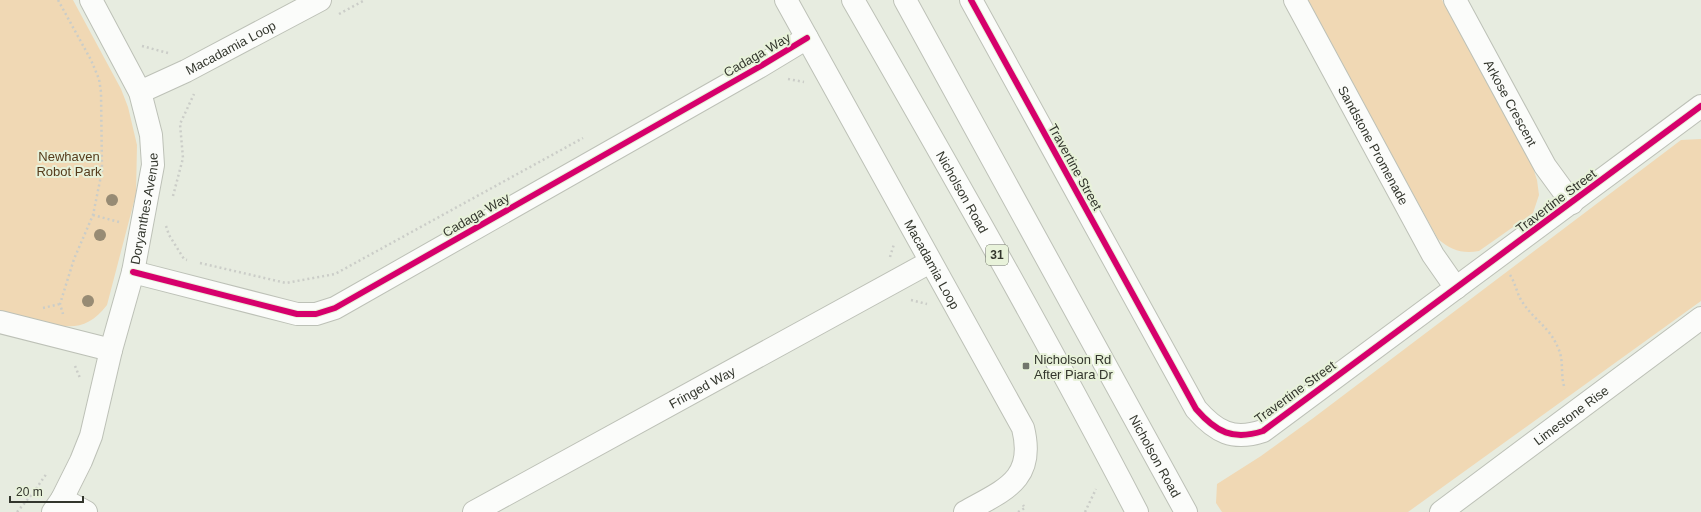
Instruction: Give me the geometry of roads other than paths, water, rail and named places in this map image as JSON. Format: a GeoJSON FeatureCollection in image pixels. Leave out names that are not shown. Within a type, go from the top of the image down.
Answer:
{"type":"FeatureCollection","features":[{"type":"Feature","properties":{"kind":"street","name":"Doryanthes Avenue"},"geometry":{"type":"LineString","coordinates":[[58,505],[81,461],[91,436],[111,350],[133,272],[153,165],[151,135],[140,92],[91,0]]}},
{"type":"Feature","properties":{"kind":"street","name":"Macadamia Loop"},"geometry":{"type":"LineString","coordinates":[[140,92],[186,71],[320,0]]}},
{"type":"Feature","properties":{"kind":"street","name":"Macadamia Loop"},"geometry":{"type":"LineString","coordinates":[[786,0],[1023,428],[1026,442],[1026,456],[1020,474],[1010,486],[965,512]]}},
{"type":"Feature","properties":{"kind":"street","name":"Nicholson Road"},"geometry":{"type":"LineString","coordinates":[[853,0],[1007,272],[1094,429],[1137,512]]}},
{"type":"Feature","properties":{"kind":"street","name":"Nicholson Road"},"geometry":{"type":"LineString","coordinates":[[905,0],[1186,512]]}},
{"type":"Feature","properties":{"kind":"street","name":"Travertine Street"},"geometry":{"type":"LineString","coordinates":[[970,0],[1196,409],[1211,424],[1226,434],[1243,436],[1263,431],[1701,106]]}},
{"type":"Feature","properties":{"kind":"street","name":"Sandstone Promenade"},"geometry":{"type":"LineString","coordinates":[[1295,0],[1434,255],[1456,288]]}},
{"type":"Feature","properties":{"kind":"street","name":"Arkose Crescent"},"geometry":{"type":"LineString","coordinates":[[1455,0],[1545,166],[1572,202]]}},
{"type":"Feature","properties":{"kind":"street","name":"Cadaga Way"},"geometry":{"type":"LineString","coordinates":[[133,272],[297,314],[316,314],[335,308],[807,38]]}},
{"type":"Feature","properties":{"kind":"street","name":"Fringed Way"},"geometry":{"type":"LineString","coordinates":[[474,512],[930,262]]}},
{"type":"Feature","properties":{"kind":"street","name":"Limestone Rise"},"geometry":{"type":"LineString","coordinates":[[1441,512],[1701,318]]}},
{"type":"Feature","properties":{"kind":"street"},"geometry":{"type":"LineString","coordinates":[[0,322],[111,350]]}},
{"type":"Feature","properties":{"kind":"street"},"geometry":{"type":"LineString","coordinates":[[58,505],[86,512]]}},
{"type":"Feature","properties":{"kind":"place","name":"Nicholson Rd After Piara Dr"},"geometry":{"type":"Point","coordinates":[1026,366]}},
{"type":"Feature","properties":{"kind":"park label","name":"Newhaven Robot Park"},"geometry":{"type":"Point","coordinates":[69,164]}}]}
